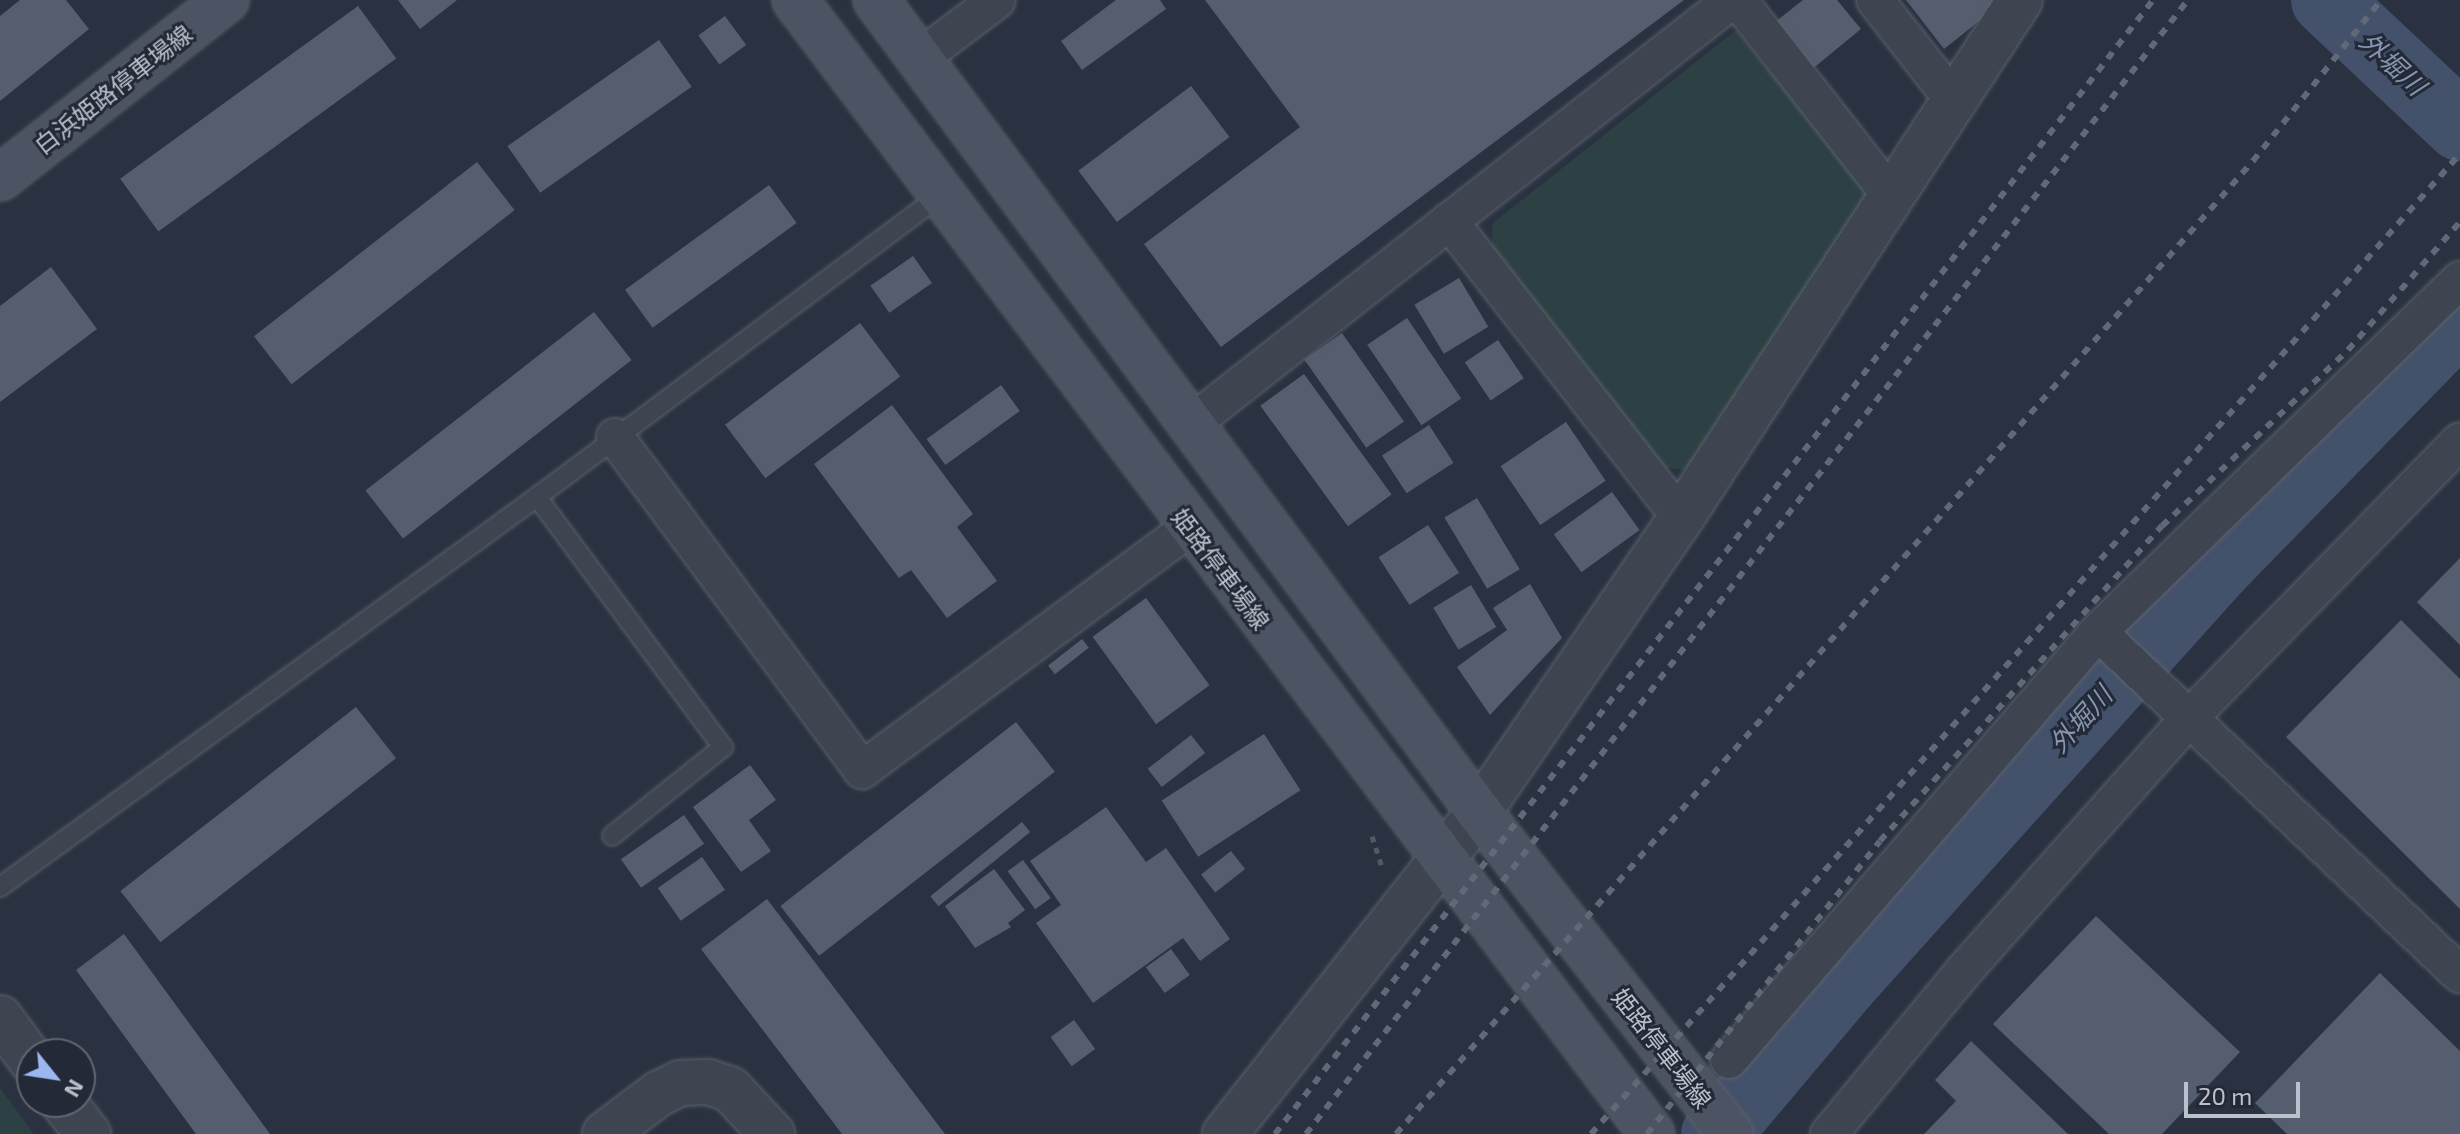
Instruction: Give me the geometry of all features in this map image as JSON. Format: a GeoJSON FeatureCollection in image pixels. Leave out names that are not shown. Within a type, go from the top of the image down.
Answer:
{"type":"FeatureCollection","features":[{"type":"Feature","properties":{"kind":"main road","name":"白浜姫路停車場線"},"geometry":{"type":"LineString","coordinates":[[0,178],[226,0]]}},
{"type":"Feature","properties":{"kind":"main road","name":"姫路停車場線"},"geometry":{"type":"LineString","coordinates":[[795,0],[1440,860],[1652,1134]]}},
{"type":"Feature","properties":{"kind":"main road","name":"姫路停車場線"},"geometry":{"type":"LineString","coordinates":[[876,0],[1479,812],[1731,1134]]}},
{"type":"Feature","properties":{"kind":"street"},"geometry":{"type":"LineString","coordinates":[[920,58],[997,0]]}},
{"type":"Feature","properties":{"kind":"street"},"geometry":{"type":"LineString","coordinates":[[1191,424],[1735,0],[1892,197]]}},
{"type":"Feature","properties":{"kind":"street"},"geometry":{"type":"LineString","coordinates":[[1875,0],[1955,102]]}},
{"type":"Feature","properties":{"kind":"street"},"geometry":{"type":"LineString","coordinates":[[1225,1134],[1479,812],[1681,518],[2020,0]]}},
{"type":"Feature","properties":{"kind":"street"},"geometry":{"type":"LineString","coordinates":[[1449,221],[1681,518]]}},
{"type":"Feature","properties":{"kind":"street"},"geometry":{"type":"LineString","coordinates":[[1729,1060],[2098,632],[2460,280]]}},
{"type":"Feature","properties":{"kind":"street"},"geometry":{"type":"LineString","coordinates":[[615,437],[862,770],[1190,527]]}},
{"type":"Feature","properties":{"kind":"street"},"geometry":{"type":"LineString","coordinates":[[1829,1134],[2178,706],[2460,441]]}},
{"type":"Feature","properties":{"kind":"street"},"geometry":{"type":"LineString","coordinates":[[2098,632],[2460,974]]}},
{"type":"Feature","properties":{"kind":"street"},"geometry":{"type":"LineString","coordinates":[[0,1018],[16,1040]]}},
{"type":"Feature","properties":{"kind":"street"},"geometry":{"type":"LineString","coordinates":[[605,1134],[658,1094],[681,1083],[708,1082],[730,1089],[772,1134]]}},
{"type":"Feature","properties":{"kind":"street"},"geometry":{"type":"LineString","coordinates":[[76,1118],[88,1134]]}},
{"type":"Feature","properties":{"kind":"lane"},"geometry":{"type":"LineString","coordinates":[[0,887],[537,497],[941,195]]}},
{"type":"Feature","properties":{"kind":"lane"},"geometry":{"type":"LineString","coordinates":[[537,497],[723,747],[612,836]]}},
{"type":"Feature","properties":{"kind":"shaded area"},"geometry":{"type":"Polygon","coordinates":[[[1736,30],[1867,190],[1865,206],[1689,471],[1663,467],[1491,248],[1493,223],[1736,30]]]}},
{"type":"Feature","properties":{"kind":"shaded area"},"geometry":{"type":"Polygon","coordinates":[[[0,1088],[16,1110],[16,1118],[22,1118],[34,1134],[0,1134],[0,1088]]]}},
{"type":"Feature","properties":{"kind":"building"},"geometry":{"type":"Polygon","coordinates":[[[20,0],[66,0],[89,29],[0,101],[0,16],[20,0]]]}},
{"type":"Feature","properties":{"kind":"building"},"geometry":{"type":"Polygon","coordinates":[[[398,0],[457,0],[420,29],[398,0]]]}},
{"type":"Feature","properties":{"kind":"building"},"geometry":{"type":"Polygon","coordinates":[[[1116,0],[1160,0],[1166,9],[1082,70],[1061,41],[1116,0]]]}},
{"type":"Feature","properties":{"kind":"building"},"geometry":{"type":"Polygon","coordinates":[[[1205,0],[1684,0],[1221,347],[1144,244],[1300,127],[1205,0]]]}},
{"type":"Feature","properties":{"kind":"building"},"geometry":{"type":"Polygon","coordinates":[[[1803,0],[1837,0],[1861,29],[1811,70],[1774,23],[1803,0]]]}},
{"type":"Feature","properties":{"kind":"building"},"geometry":{"type":"Polygon","coordinates":[[[1906,0],[1996,0],[1988,14],[1944,49],[1906,0]]]}},
{"type":"Feature","properties":{"kind":"building"},"geometry":{"type":"Polygon","coordinates":[[[358,6],[396,59],[158,231],[120,179],[358,6]]]}},
{"type":"Feature","properties":{"kind":"building"},"geometry":{"type":"Polygon","coordinates":[[[725,16],[746,45],[719,65],[698,35],[725,16]]]}},
{"type":"Feature","properties":{"kind":"building"},"geometry":{"type":"Polygon","coordinates":[[[659,40],[692,87],[540,193],[507,146],[659,40]]]}},
{"type":"Feature","properties":{"kind":"building"},"geometry":{"type":"Polygon","coordinates":[[[1191,86],[1230,137],[1117,222],[1078,171],[1191,86]]]}},
{"type":"Feature","properties":{"kind":"building"},"geometry":{"type":"Polygon","coordinates":[[[477,162],[515,210],[292,384],[254,336],[477,162]]]}},
{"type":"Feature","properties":{"kind":"building"},"geometry":{"type":"Polygon","coordinates":[[[769,185],[797,223],[653,328],[625,290],[769,185]]]}},
{"type":"Feature","properties":{"kind":"building"},"geometry":{"type":"Polygon","coordinates":[[[913,256],[932,283],[889,313],[870,286],[913,256]]]}},
{"type":"Feature","properties":{"kind":"building"},"geometry":{"type":"Polygon","coordinates":[[[51,267],[97,329],[0,402],[0,306],[51,267]]]}},
{"type":"Feature","properties":{"kind":"building"},"geometry":{"type":"Polygon","coordinates":[[[1459,278],[1488,327],[1444,354],[1414,305],[1459,278]]]}},
{"type":"Feature","properties":{"kind":"building"},"geometry":{"type":"Polygon","coordinates":[[[594,312],[632,360],[403,539],[365,491],[594,312]]]}},
{"type":"Feature","properties":{"kind":"building"},"geometry":{"type":"Polygon","coordinates":[[[1407,318],[1461,398],[1421,425],[1367,345],[1407,318]]]}},
{"type":"Feature","properties":{"kind":"building"},"geometry":{"type":"Polygon","coordinates":[[[860,323],[900,377],[765,478],[725,425],[860,323]]]}},
{"type":"Feature","properties":{"kind":"building"},"geometry":{"type":"Polygon","coordinates":[[[1342,333],[1404,421],[1366,448],[1304,359],[1342,333]]]}},
{"type":"Feature","properties":{"kind":"building"},"geometry":{"type":"Polygon","coordinates":[[[1498,340],[1524,378],[1491,401],[1465,362],[1498,340]]]}},
{"type":"Feature","properties":{"kind":"building"},"geometry":{"type":"Polygon","coordinates":[[[1304,374],[1392,495],[1348,526],[1260,406],[1304,374]]]}},
{"type":"Feature","properties":{"kind":"building"},"geometry":{"type":"Polygon","coordinates":[[[1001,385],[1020,411],[945,465],[927,439],[1001,385]]]}},
{"type":"Feature","properties":{"kind":"building"},"geometry":{"type":"Polygon","coordinates":[[[892,405],[973,514],[957,527],[997,581],[947,618],[911,570],[899,578],[814,464],[892,405]]]}},
{"type":"Feature","properties":{"kind":"building"},"geometry":{"type":"Polygon","coordinates":[[[1566,422],[1606,481],[1540,525],[1501,466],[1566,422]]]}},
{"type":"Feature","properties":{"kind":"building"},"geometry":{"type":"Polygon","coordinates":[[[1429,425],[1454,463],[1407,493],[1382,455],[1429,425]]]}},
{"type":"Feature","properties":{"kind":"building"},"geometry":{"type":"Polygon","coordinates":[[[1612,492],[1640,530],[1581,572],[1554,534],[1612,492]]]}},
{"type":"Feature","properties":{"kind":"building"},"geometry":{"type":"Polygon","coordinates":[[[1477,498],[1520,569],[1487,589],[1444,518],[1477,498]]]}},
{"type":"Feature","properties":{"kind":"building"},"geometry":{"type":"Polygon","coordinates":[[[1428,525],[1459,573],[1410,605],[1379,557],[1428,525]]]}},
{"type":"Feature","properties":{"kind":"building"},"geometry":{"type":"Polygon","coordinates":[[[2460,558],[2460,645],[2417,602],[2460,558]]]}},
{"type":"Feature","properties":{"kind":"building"},"geometry":{"type":"Polygon","coordinates":[[[1530,584],[1562,638],[1490,715],[1457,667],[1507,630],[1493,608],[1530,584]]]}},
{"type":"Feature","properties":{"kind":"building"},"geometry":{"type":"Polygon","coordinates":[[[1471,585],[1496,627],[1459,650],[1433,608],[1471,585]]]}},
{"type":"Feature","properties":{"kind":"building"},"geometry":{"type":"Polygon","coordinates":[[[1146,598],[1209,685],[1156,724],[1093,637],[1146,598]]]}},
{"type":"Feature","properties":{"kind":"building"},"geometry":{"type":"Polygon","coordinates":[[[2401,620],[2460,679],[2460,909],[2286,737],[2401,620]]]}},
{"type":"Feature","properties":{"kind":"building"},"geometry":{"type":"Polygon","coordinates":[[[1082,639],[1089,648],[1055,674],[1048,665],[1082,639]]]}},
{"type":"Feature","properties":{"kind":"building"},"geometry":{"type":"Polygon","coordinates":[[[356,707],[396,758],[160,942],[120,891],[356,707]]]}},
{"type":"Feature","properties":{"kind":"building"},"geometry":{"type":"Polygon","coordinates":[[[1016,722],[1055,772],[819,956],[780,906],[1016,722]]]}},
{"type":"Feature","properties":{"kind":"building"},"geometry":{"type":"Polygon","coordinates":[[[1264,734],[1300,790],[1198,857],[1162,800],[1264,734]]]}},
{"type":"Feature","properties":{"kind":"building"},"geometry":{"type":"Polygon","coordinates":[[[1191,735],[1205,753],[1162,787],[1148,769],[1191,735]]]}},
{"type":"Feature","properties":{"kind":"building"},"geometry":{"type":"Polygon","coordinates":[[[750,765],[776,800],[749,820],[771,851],[741,872],[693,807],[750,765]]]}},
{"type":"Feature","properties":{"kind":"building"},"geometry":{"type":"Polygon","coordinates":[[[1106,807],[1146,862],[1166,848],[1230,939],[1200,961],[1183,938],[1093,1003],[1036,923],[1061,905],[1030,861],[1106,807]]]}},
{"type":"Feature","properties":{"kind":"building"},"geometry":{"type":"Polygon","coordinates":[[[684,815],[704,844],[641,888],[621,859],[684,815]]]}},
{"type":"Feature","properties":{"kind":"building"},"geometry":{"type":"Polygon","coordinates":[[[1022,822],[1030,832],[938,906],[930,896],[1022,822]]]}},
{"type":"Feature","properties":{"kind":"building"},"geometry":{"type":"Polygon","coordinates":[[[1231,851],[1245,869],[1215,893],[1201,874],[1231,851]]]}},
{"type":"Feature","properties":{"kind":"building"},"geometry":{"type":"Polygon","coordinates":[[[702,857],[725,890],[681,921],[658,888],[702,857]]]}},
{"type":"Feature","properties":{"kind":"building"},"geometry":{"type":"Polygon","coordinates":[[[1023,860],[1051,898],[1035,909],[1008,871],[1023,860]]]}},
{"type":"Feature","properties":{"kind":"building"},"geometry":{"type":"Polygon","coordinates":[[[994,869],[1025,910],[1008,923],[1011,927],[975,948],[945,906],[994,869]]]}},
{"type":"Feature","properties":{"kind":"building"},"geometry":{"type":"Polygon","coordinates":[[[767,899],[945,1134],[842,1134],[701,949],[767,899]]]}},
{"type":"Feature","properties":{"kind":"building"},"geometry":{"type":"Polygon","coordinates":[[[2096,916],[2240,1052],[2162,1134],[2109,1134],[1993,1024],[2096,916]]]}},
{"type":"Feature","properties":{"kind":"building"},"geometry":{"type":"Polygon","coordinates":[[[124,934],[270,1134],[196,1134],[76,970],[124,934]]]}},
{"type":"Feature","properties":{"kind":"building"},"geometry":{"type":"Polygon","coordinates":[[[1171,949],[1190,975],[1165,993],[1146,967],[1171,949]]]}},
{"type":"Feature","properties":{"kind":"building"},"geometry":{"type":"Polygon","coordinates":[[[2380,973],[2460,1051],[2460,1134],[2287,1134],[2255,1103],[2380,973]]]}},
{"type":"Feature","properties":{"kind":"building"},"geometry":{"type":"Polygon","coordinates":[[[1074,1020],[1095,1049],[1072,1066],[1051,1037],[1074,1020]]]}},
{"type":"Feature","properties":{"kind":"building"},"geometry":{"type":"Polygon","coordinates":[[[1971,1041],[2068,1134],[1924,1134],[1956,1101],[1935,1080],[1971,1041]]]}},
{"type":"Feature","properties":{"kind":"waterway","name":"外堀川"},"geometry":{"type":"LineString","coordinates":[[2326,0],[2460,126]]}},
{"type":"Feature","properties":{"kind":"waterway","name":"外堀川"},"geometry":{"type":"LineString","coordinates":[[1716,1134],[1843,983],[2216,568],[2460,318]]}},
{"type":"Feature","properties":{"kind":"railway"},"geometry":{"type":"LineString","coordinates":[[1275,1134],[2153,0]]}},
{"type":"Feature","properties":{"kind":"railway"},"geometry":{"type":"LineString","coordinates":[[1306,1134],[2188,0]]}},
{"type":"Feature","properties":{"kind":"railway"},"geometry":{"type":"LineString","coordinates":[[1396,1134],[2253,161],[2381,0]]}},
{"type":"Feature","properties":{"kind":"railway"},"geometry":{"type":"LineString","coordinates":[[1591,1134],[2460,154]]}},
{"type":"Feature","properties":{"kind":"railway"},"geometry":{"type":"LineString","coordinates":[[1647,1134],[1880,841],[2162,526],[2348,350],[2460,222]]}}]}
